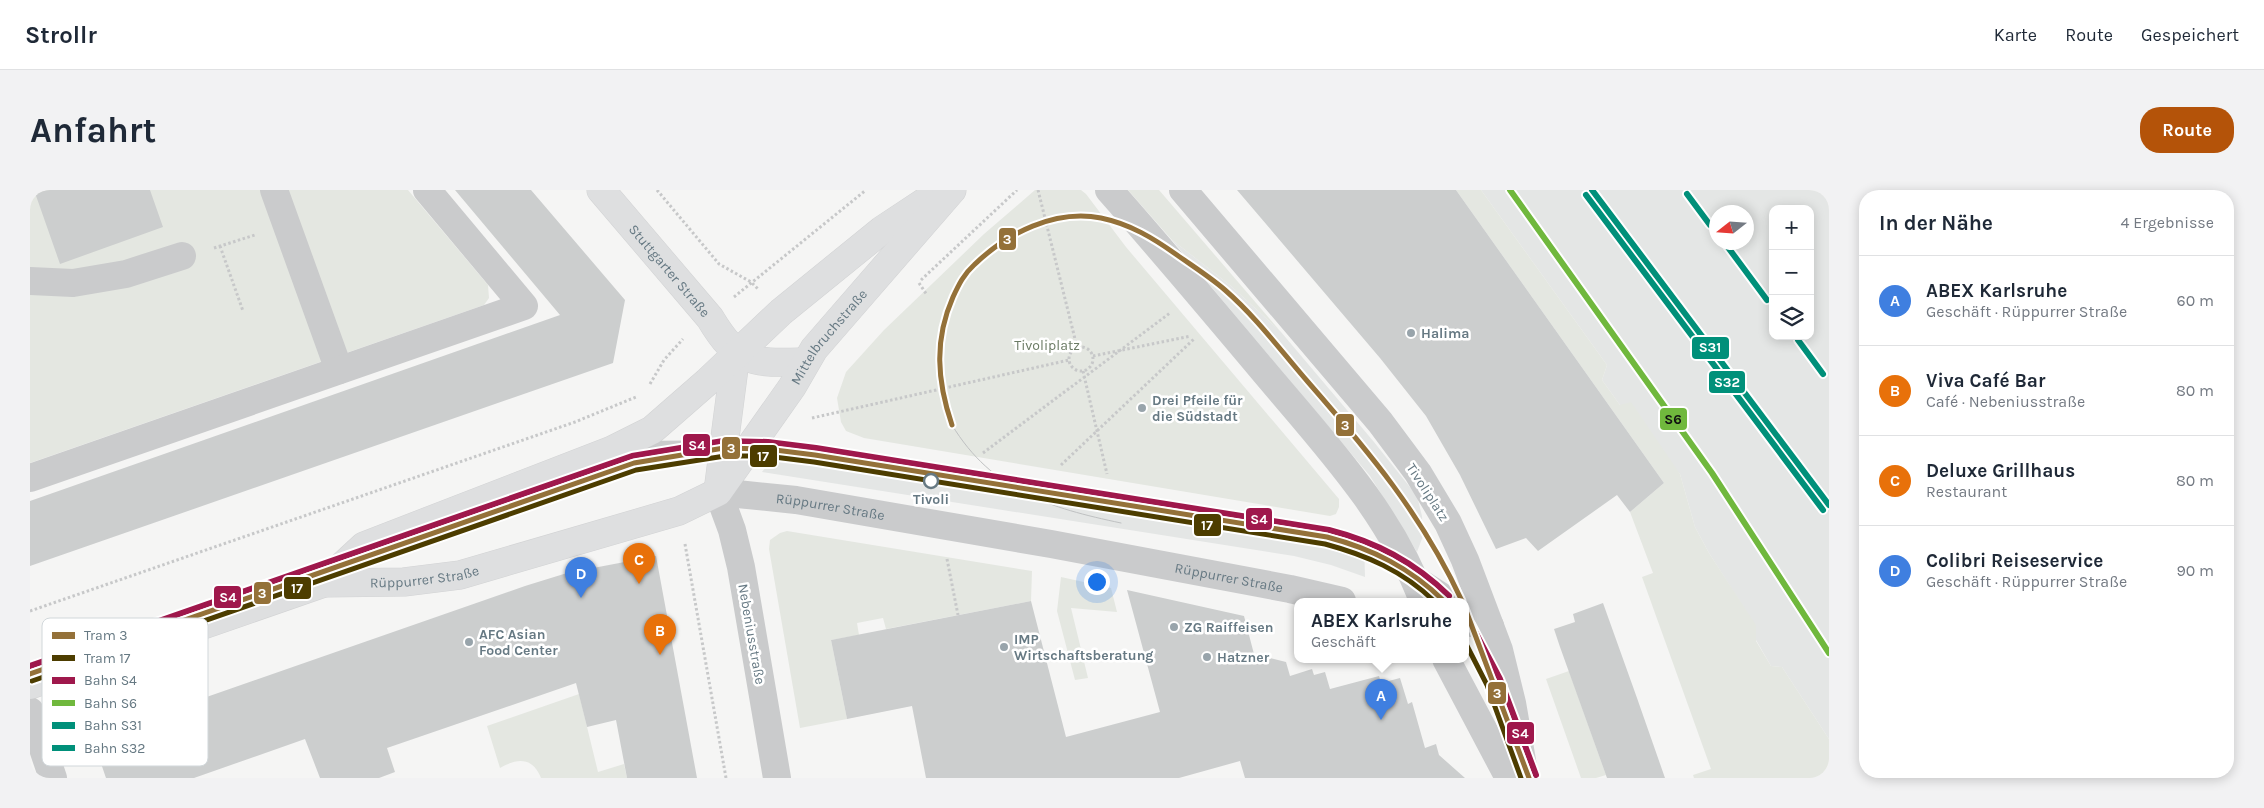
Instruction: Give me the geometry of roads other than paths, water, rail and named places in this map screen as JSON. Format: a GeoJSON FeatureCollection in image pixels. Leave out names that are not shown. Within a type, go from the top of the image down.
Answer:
{"type":"FeatureCollection","features":[{"type":"Feature","properties":{"kind":"main road","name":"Stuttgarter Straße"},"geometry":{"type":"LineString","coordinates":[[601,190],[710,318],[718,332],[736,354]]}},
{"type":"Feature","properties":{"kind":"main road"},"geometry":{"type":"LineString","coordinates":[[718,492],[736,354],[781,312],[882,230],[944,190]]}},
{"type":"Feature","properties":{"kind":"main road","name":"Mittelbruchstraße"},"geometry":{"type":"LineString","coordinates":[[718,492],[751,448],[792,387],[814,349],[952,190]]}},
{"type":"Feature","properties":{"kind":"main road"},"geometry":{"type":"LineString","coordinates":[[736,354],[758,362],[805,362]]}},
{"type":"Feature","properties":{"kind":"main road","name":"Rüppurrer Straße"},"geometry":{"type":"LineString","coordinates":[[324,583],[364,546],[612,450],[652,430],[687,401],[736,354]]}},
{"type":"Feature","properties":{"kind":"main road","name":"Rüppurrer Straße"},"geometry":{"type":"LineString","coordinates":[[208,623],[324,583],[404,582],[460,575],[679,511],[718,492]]}},
{"type":"Feature","properties":{"kind":"main road","name":"Rüppurrer Straße"},"geometry":{"type":"LineString","coordinates":[[30,685],[42,681]]}},
{"type":"Feature","properties":{"kind":"street"},"geometry":{"type":"LineString","coordinates":[[274,190],[339,370]]}},
{"type":"Feature","properties":{"kind":"street"},"geometry":{"type":"LineString","coordinates":[[30,478],[524,306],[426,190]]}},
{"type":"Feature","properties":{"kind":"street"},"geometry":{"type":"LineString","coordinates":[[1109,190],[1198,292],[1369,499],[1410,570],[1422,598]]}},
{"type":"Feature","properties":{"kind":"street","name":"Tivoliplatz"},"geometry":{"type":"LineString","coordinates":[[1184,190],[1380,422],[1418,473],[1448,524],[1478,624]]}},
{"type":"Feature","properties":{"kind":"street"},"geometry":{"type":"LineString","coordinates":[[30,281],[73,283],[126,274],[182,256]]}},
{"type":"Feature","properties":{"kind":"street","name":"Rüppurrer Straße"},"geometry":{"type":"LineString","coordinates":[[718,492],[796,500],[1051,544],[1329,598]]}},
{"type":"Feature","properties":{"kind":"street","name":"Nebeniusstraße"},"geometry":{"type":"LineString","coordinates":[[718,492],[732,530],[741,567],[777,778]]}},
{"type":"Feature","properties":{"kind":"street"},"geometry":{"type":"LineString","coordinates":[[1478,624],[1499,650],[1512,703],[1525,778]]}},
{"type":"Feature","properties":{"kind":"street"},"geometry":{"type":"LineString","coordinates":[[1448,663],[1509,778]]}},
{"type":"Feature","properties":{"kind":"street"},"geometry":{"type":"LineString","coordinates":[[30,711],[42,746]]}},
{"type":"Feature","properties":{"kind":"street"},"geometry":{"type":"LineString","coordinates":[[49,766],[53,778]]}},
{"type":"Feature","properties":{"kind":"lane"},"geometry":{"type":"LineString","coordinates":[[612,450],[751,448],[814,456],[1319,536],[1364,548],[1387,557],[1452,598]]}},
{"type":"Feature","properties":{"kind":"lane"},"geometry":{"type":"LineString","coordinates":[[1469,612],[1478,624]]}},
{"type":"Feature","properties":{"kind":"tram line","name":"3"},"geometry":{"type":"LineString","coordinates":[[952,425],[943,392],[940,345],[947,313],[957,288],[967,272],[1001,243],[1033,226],[1049,220],[1084,216],[1101,218],[1122,224],[1141,232],[1208,276],[1237,301],[1258,323],[1353,434],[1393,486],[1430,540],[1460,598]]}},
{"type":"Feature","properties":{"kind":"tram line"},"geometry":{"type":"LineString","coordinates":[[952,425],[968,448],[985,466],[1004,481],[1047,503],[1070,511],[1121,523]]}},
{"type":"Feature","properties":{"kind":"tram line","name":"3"},"geometry":{"type":"LineString","coordinates":[[190,618],[634,463],[724,448],[767,449],[815,455],[1327,537],[1360,547],[1390,561],[1418,579],[1441,598]]}},
{"type":"Feature","properties":{"kind":"tram line","name":"17"},"geometry":{"type":"LineString","coordinates":[[208,620],[636,470],[725,456],[766,456],[814,462],[1325,544],[1355,553],[1383,565],[1410,581],[1431,598]]}},
{"type":"Feature","properties":{"kind":"tram line","name":"3"},"geometry":{"type":"LineString","coordinates":[[1469,619],[1529,778]]}},
{"type":"Feature","properties":{"kind":"tram line","name":"17"},"geometry":{"type":"LineString","coordinates":[[1469,650],[1487,685],[1521,778]]}},
{"type":"Feature","properties":{"kind":"tram line","name":"3"},"geometry":{"type":"LineString","coordinates":[[30,674],[42,670]]}},
{"type":"Feature","properties":{"kind":"tram line","name":"17"},"geometry":{"type":"LineString","coordinates":[[32,681],[42,678]]}},
{"type":"Feature","properties":{"kind":"rail line","name":"S6"},"geometry":{"type":"LineString","coordinates":[[1510,190],[1712,473],[1829,653]]}},
{"type":"Feature","properties":{"kind":"rail line","name":"S31"},"geometry":{"type":"LineString","coordinates":[[1592,190],[1829,505]]}},
{"type":"Feature","properties":{"kind":"rail line","name":"S32"},"geometry":{"type":"LineString","coordinates":[[1687,194],[1709,224]]}},
{"type":"Feature","properties":{"kind":"rail line","name":"S32"},"geometry":{"type":"LineString","coordinates":[[1586,195],[1823,510]]}},
{"type":"Feature","properties":{"kind":"rail line","name":"S32"},"geometry":{"type":"LineString","coordinates":[[1730,250],[1767,300]]}},
{"type":"Feature","properties":{"kind":"rail line","name":"S32"},"geometry":{"type":"LineString","coordinates":[[1798,340],[1823,374]]}},
{"type":"Feature","properties":{"kind":"rail line","name":"S4"},"geometry":{"type":"LineString","coordinates":[[168,618],[632,456],[723,441],[768,442],[816,448],[1329,530],[1363,541],[1394,555],[1422,573],[1449,596]]}},
{"type":"Feature","properties":{"kind":"rail line","name":"S4"},"geometry":{"type":"LineString","coordinates":[[1471,624],[1500,679],[1536,775]]}},
{"type":"Feature","properties":{"kind":"rail line","name":"S4"},"geometry":{"type":"LineString","coordinates":[[30,666],[42,662]]}},
{"type":"Feature","properties":{"kind":"place","name":"Halima"},"geometry":{"type":"Point","coordinates":[1411,333]}},
{"type":"Feature","properties":{"kind":"place","name":"Drei Pfeile für die Südstadt"},"geometry":{"type":"Point","coordinates":[1142,408]}},
{"type":"Feature","properties":{"kind":"place","name":"Tivoli"},"geometry":{"type":"Point","coordinates":[931,481]}},
{"type":"Feature","properties":{"kind":"place","name":"Deluxe Grillhaus"},"geometry":{"type":"Point","coordinates":[639,584]}},
{"type":"Feature","properties":{"kind":"place","name":"Colibri Reiseservice"},"geometry":{"type":"Point","coordinates":[581,598]}},
{"type":"Feature","properties":{"kind":"place","name":"ZG Raiffeisen"},"geometry":{"type":"Point","coordinates":[1174,627]}},
{"type":"Feature","properties":{"kind":"place","name":"AFC Asian Food Center"},"geometry":{"type":"Point","coordinates":[469,642]}},
{"type":"Feature","properties":{"kind":"place","name":"IMP Wirtschaftsberatung"},"geometry":{"type":"Point","coordinates":[1004,647]}},
{"type":"Feature","properties":{"kind":"place","name":"Viva Café Bar"},"geometry":{"type":"Point","coordinates":[660,655]}},
{"type":"Feature","properties":{"kind":"place","name":"Hatzner"},"geometry":{"type":"Point","coordinates":[1207,657]}},
{"type":"Feature","properties":{"kind":"place","name":"ABEX Karlsruhe"},"geometry":{"type":"Point","coordinates":[1381,720]}}]}
